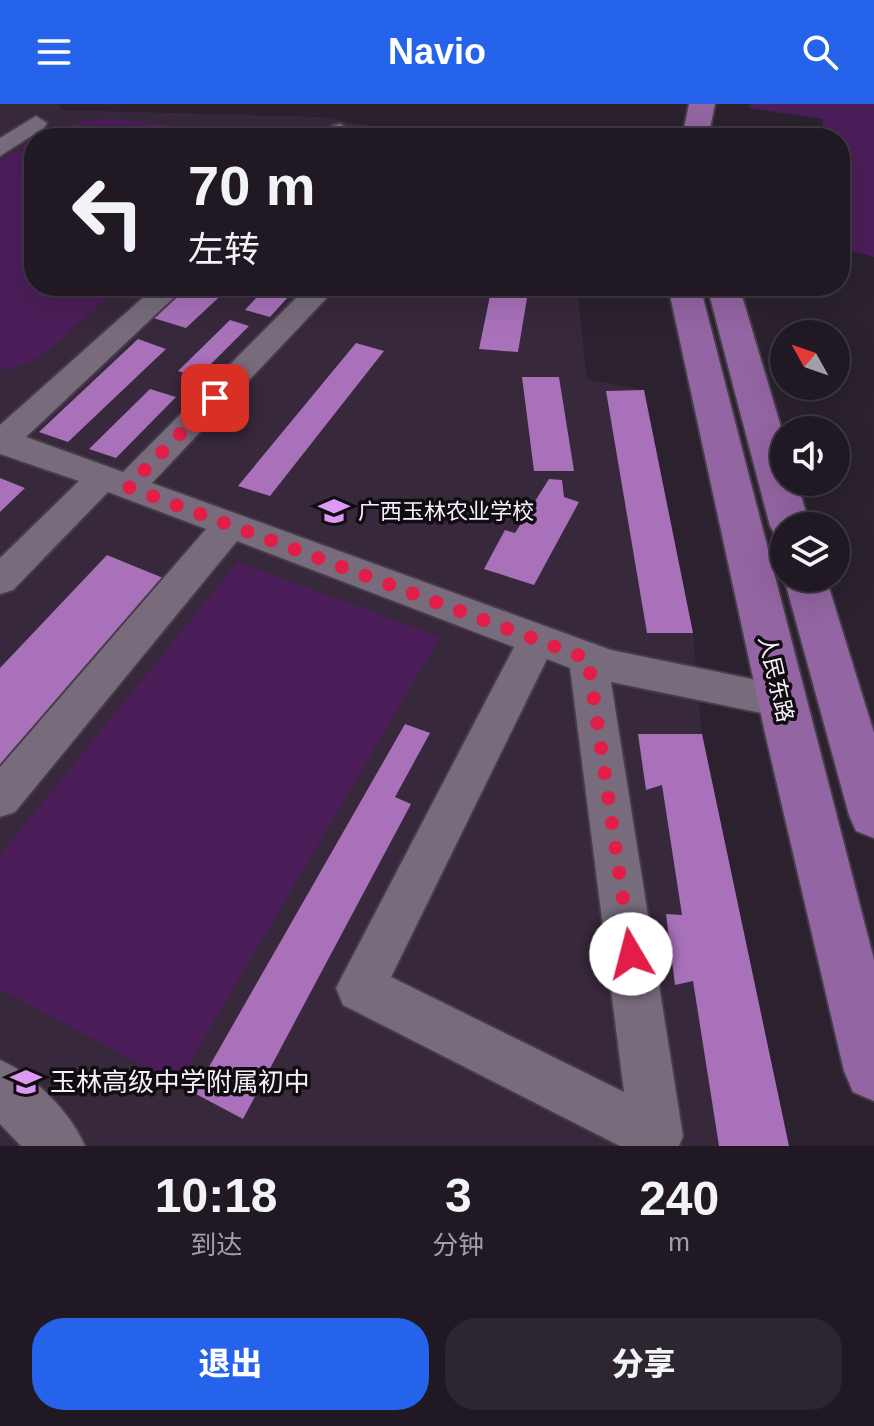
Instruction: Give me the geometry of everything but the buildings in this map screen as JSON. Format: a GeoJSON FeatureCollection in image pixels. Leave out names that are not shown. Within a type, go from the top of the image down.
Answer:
{"type":"FeatureCollection","features":[{"type":"Feature","properties":{"kind":"main road"},"geometry":{"type":"LineString","coordinates":[[697,128],[702,104]]}},
{"type":"Feature","properties":{"kind":"main road","name":"人民东路"},"geometry":{"type":"LineString","coordinates":[[686,296],[781,700],[874,1071]]}},
{"type":"Feature","properties":{"kind":"main road"},"geometry":{"type":"LineString","coordinates":[[726,296],[786,512]]}},
{"type":"Feature","properties":{"kind":"main road"},"geometry":{"type":"LineString","coordinates":[[809,592],[874,815]]}},
{"type":"Feature","properties":{"kind":"lane"},"geometry":{"type":"LineString","coordinates":[[29,128],[36,123]]}},
{"type":"Feature","properties":{"kind":"lane"},"geometry":{"type":"LineString","coordinates":[[0,149],[24,132]]}},
{"type":"Feature","properties":{"kind":"lane"},"geometry":{"type":"LineString","coordinates":[[161,296],[1,441],[609,666],[781,700]]}},
{"type":"Feature","properties":{"kind":"lane"},"geometry":{"type":"LineString","coordinates":[[0,580],[115,482],[313,296]]}},
{"type":"Feature","properties":{"kind":"lane"},"geometry":{"type":"LineString","coordinates":[[0,798],[230,525]]}},
{"type":"Feature","properties":{"kind":"lane"},"geometry":{"type":"LineString","coordinates":[[537,640],[360,988],[656,1136],[588,659]]}},
{"type":"Feature","properties":{"kind":"lane"},"geometry":{"type":"LineString","coordinates":[[0,1086],[58,1146]]}},
{"type":"Feature","properties":{"kind":"shaded area","name":"广西玉林农业学校"},"geometry":{"type":"Polygon","coordinates":[[[0,104],[57,104],[63,110],[322,117],[380,128],[24,128],[24,296],[578,296],[587,379],[644,390],[693,633],[702,734],[789,1146],[0,1146],[0,104]]]}},
{"type":"Feature","properties":{"kind":"shaded area"},"geometry":{"type":"Polygon","coordinates":[[[750,104],[874,104],[874,257],[850,251],[850,128],[823,128],[823,119],[748,108],[750,104]]]}},
{"type":"Feature","properties":{"kind":"shaded area"},"geometry":{"type":"Polygon","coordinates":[[[107,118],[180,128],[61,128],[107,118]]]}},
{"type":"Feature","properties":{"kind":"shaded area"},"geometry":{"type":"Polygon","coordinates":[[[24,146],[24,296],[110,296],[49,350],[31,362],[0,371],[0,161],[24,146]]]}},
{"type":"Feature","properties":{"kind":"shaded area"},"geometry":{"type":"Polygon","coordinates":[[[238,562],[440,637],[177,1084],[0,989],[0,855],[238,562]]]}},
{"type":"Feature","properties":{"kind":"place","name":"广西玉林农业学校"},"geometry":{"type":"Point","coordinates":[334,511]}},
{"type":"Feature","properties":{"kind":"place","name":"玉林高级中学附属初中"},"geometry":{"type":"Point","coordinates":[26,1082]}},
{"type":"Feature","properties":{"kind":"route"},"geometry":{"type":"LineString","coordinates":[[215,398],[128,487],[588,659],[598,710],[631,954]]}}]}
